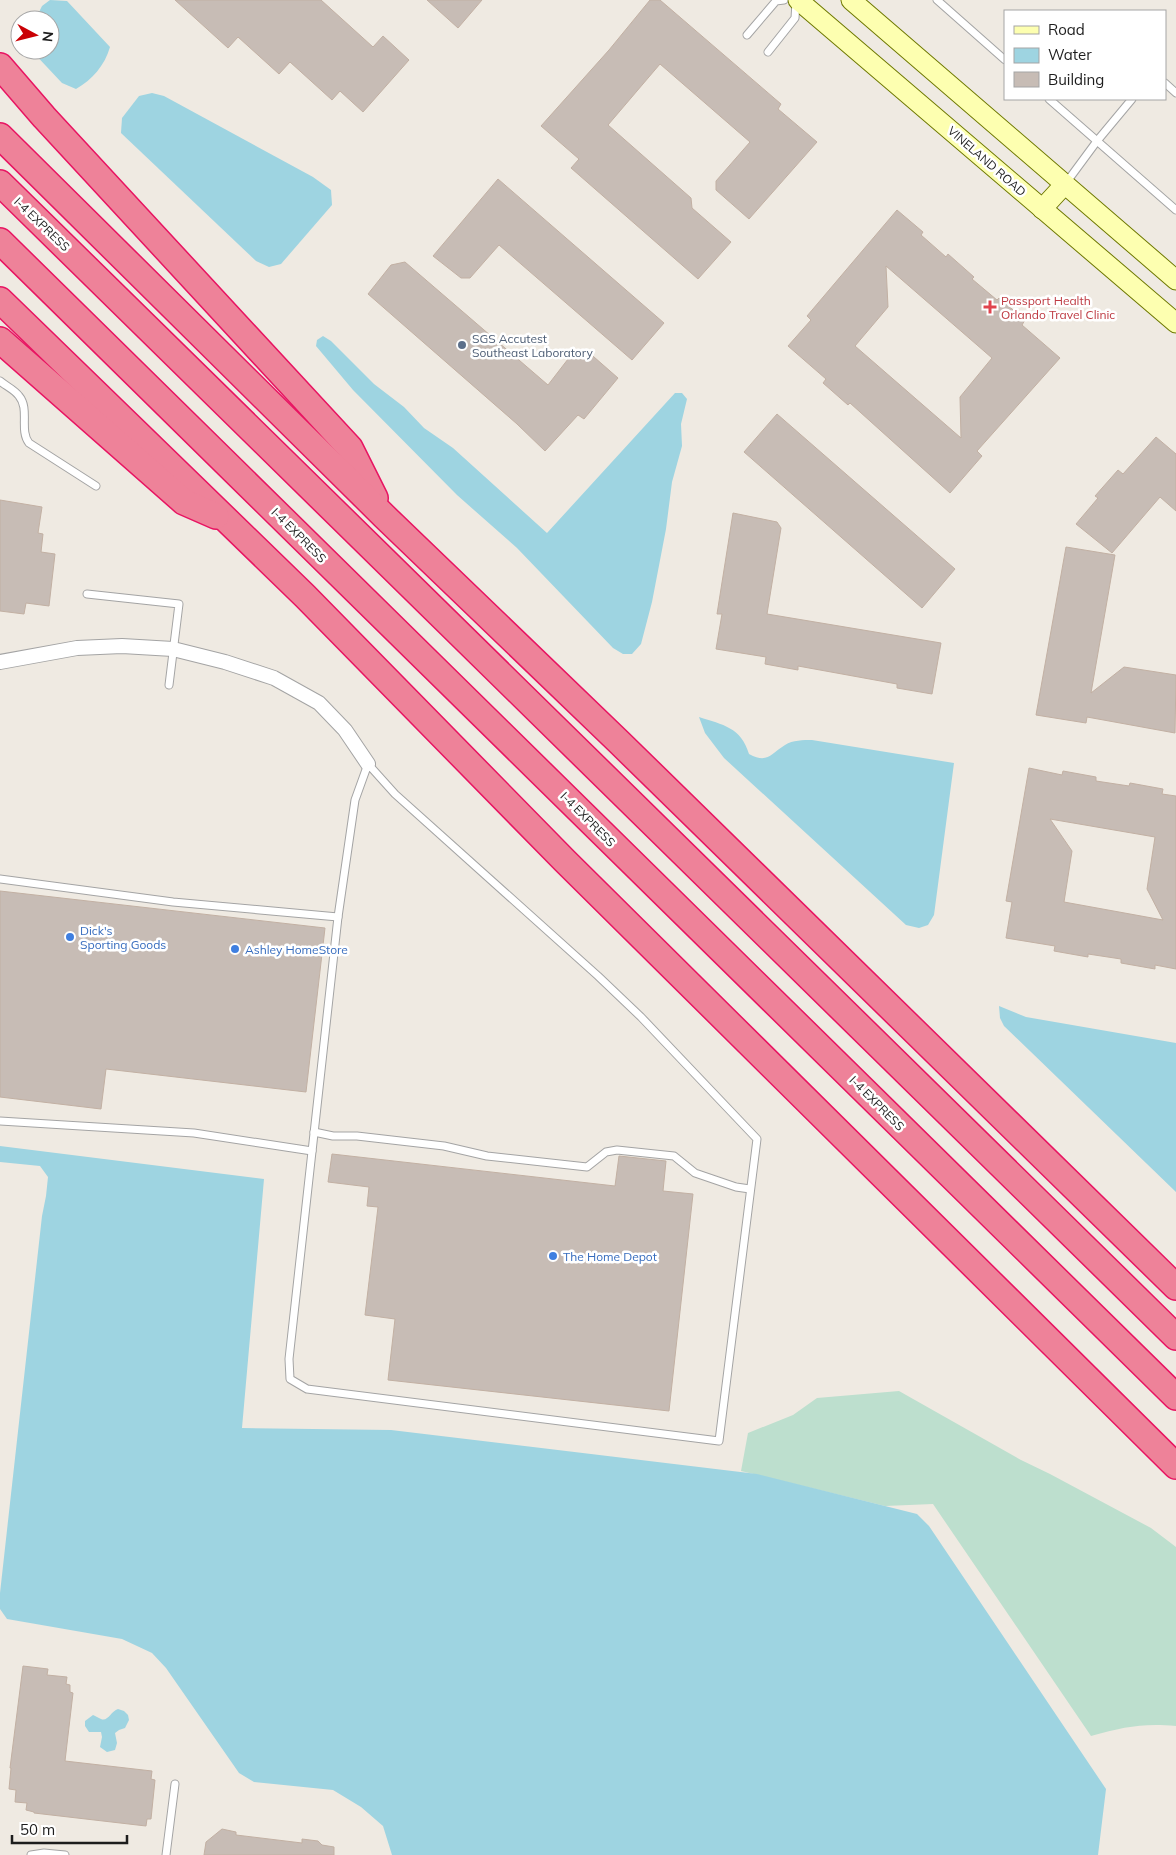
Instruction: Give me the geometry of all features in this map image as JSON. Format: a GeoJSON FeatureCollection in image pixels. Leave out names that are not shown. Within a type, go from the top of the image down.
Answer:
{"type":"FeatureCollection","features":[{"type":"Feature","properties":{"kind":"highway"},"geometry":{"type":"LineString","coordinates":[[0,66],[44,117],[350,448],[384,516]]}},
{"type":"Feature","properties":{"kind":"highway"},"geometry":{"type":"LineString","coordinates":[[0,136],[384,516],[619,742],[1176,1287]]}},
{"type":"Feature","properties":{"kind":"highway","name":"I-4 EXPRESS"},"geometry":{"type":"LineString","coordinates":[[0,183],[1176,1337]]}},
{"type":"Feature","properties":{"kind":"highway","name":"I-4 EXPRESS"},"geometry":{"type":"LineString","coordinates":[[0,241],[1176,1397]]}},
{"type":"Feature","properties":{"kind":"highway"},"geometry":{"type":"LineString","coordinates":[[0,300],[312,602],[572,868],[1176,1466]]}},
{"type":"Feature","properties":{"kind":"highway"},"geometry":{"type":"LineString","coordinates":[[0,340],[184,502],[229,521]]}},
{"type":"Feature","properties":{"kind":"street","name":"VINELAND ROAD"},"geometry":{"type":"LineString","coordinates":[[797,0],[1176,323]]}},
{"type":"Feature","properties":{"kind":"street"},"geometry":{"type":"LineString","coordinates":[[851,0],[1176,280]]}},
{"type":"Feature","properties":{"kind":"street"},"geometry":{"type":"LineString","coordinates":[[1042,209],[1065,184]]}},
{"type":"Feature","properties":{"kind":"street"},"geometry":{"type":"LineString","coordinates":[[0,662],[77,648],[122,646],[173,649],[225,662],[274,678],[319,703],[345,730],[368,764]]}},
{"type":"Feature","properties":{"kind":"lane"},"geometry":{"type":"LineString","coordinates":[[748,35],[776,1],[784,0]]}},
{"type":"Feature","properties":{"kind":"lane"},"geometry":{"type":"LineString","coordinates":[[768,52],[795,18],[797,0]]}},
{"type":"Feature","properties":{"kind":"lane"},"geometry":{"type":"LineString","coordinates":[[937,0],[1004,59]]}},
{"type":"Feature","properties":{"kind":"lane"},"geometry":{"type":"LineString","coordinates":[[1166,84],[1176,93]]}},
{"type":"Feature","properties":{"kind":"lane"},"geometry":{"type":"LineString","coordinates":[[1050,100],[1176,210]]}},
{"type":"Feature","properties":{"kind":"lane"},"geometry":{"type":"LineString","coordinates":[[1065,184],[1128,100]]}},
{"type":"Feature","properties":{"kind":"lane"},"geometry":{"type":"LineString","coordinates":[[0,381],[20,396],[23,403],[25,438],[29,443],[96,486]]}},
{"type":"Feature","properties":{"kind":"lane"},"geometry":{"type":"LineString","coordinates":[[86,594],[178,604],[169,685]]}},
{"type":"Feature","properties":{"kind":"lane"},"geometry":{"type":"LineString","coordinates":[[368,764],[395,794],[641,1016],[757,1139],[718,1440],[307,1389],[290,1379],[288,1359],[338,916],[354,800],[368,764]]}},
{"type":"Feature","properties":{"kind":"lane"},"geometry":{"type":"LineString","coordinates":[[0,879],[173,902],[338,916]]}},
{"type":"Feature","properties":{"kind":"lane"},"geometry":{"type":"LineString","coordinates":[[0,1121],[194,1133],[312,1151]]}},
{"type":"Feature","properties":{"kind":"lane"},"geometry":{"type":"LineString","coordinates":[[314,1132],[333,1136],[357,1136],[444,1146],[487,1156],[587,1167],[606,1152],[617,1150],[674,1156],[696,1173],[736,1187],[750,1189]]}},
{"type":"Feature","properties":{"kind":"lane"},"geometry":{"type":"LineString","coordinates":[[166,1855],[175,1784]]}},
{"type":"Feature","properties":{"kind":"lane"},"geometry":{"type":"LineString","coordinates":[[31,1855],[44,1853],[65,1855]]}},
{"type":"Feature","properties":{"kind":"green space"},"geometry":{"type":"Polygon","coordinates":[[[899,1391],[1021,1460],[1151,1528],[1176,1547],[1176,1726],[1133,1726],[1091,1736],[933,1504],[885,1506],[741,1471],[748,1433],[793,1415],[817,1398],[899,1391]]]}},
{"type":"Feature","properties":{"kind":"water"},"geometry":{"type":"Polygon","coordinates":[[[50,0],[67,1],[110,47],[105,60],[97,71],[76,89],[62,83],[40,60],[60,60],[60,10],[40,10],[50,0]]]}},
{"type":"Feature","properties":{"kind":"water"},"geometry":{"type":"Polygon","coordinates":[[[152,93],[164,96],[313,177],[331,190],[332,205],[281,264],[269,267],[256,261],[121,133],[122,118],[139,96],[152,93]]]}},
{"type":"Feature","properties":{"kind":"water"},"geometry":{"type":"Polygon","coordinates":[[[323,336],[331,341],[374,384],[404,407],[424,428],[453,448],[547,533],[675,393],[682,393],[687,399],[681,424],[682,446],[672,482],[666,529],[652,602],[641,644],[632,654],[623,654],[613,648],[517,548],[457,495],[353,390],[316,346],[317,340],[323,336]]]}},
{"type":"Feature","properties":{"kind":"water"},"geometry":{"type":"Polygon","coordinates":[[[699,717],[730,728],[741,738],[749,754],[755,757],[768,757],[791,742],[812,740],[954,763],[934,915],[928,925],[919,928],[906,925],[724,758],[705,733],[699,717]]]}},
{"type":"Feature","properties":{"kind":"water"},"geometry":{"type":"Polygon","coordinates":[[[999,1006],[1026,1017],[1176,1043],[1176,1192],[1004,1026],[1000,1018],[999,1006]]]}},
{"type":"Feature","properties":{"kind":"water"},"geometry":{"type":"Polygon","coordinates":[[[0,1146],[264,1179],[242,1428],[391,1430],[757,1474],[917,1514],[929,1526],[1106,1789],[1098,1855],[392,1855],[383,1826],[361,1807],[333,1790],[254,1782],[239,1773],[166,1668],[152,1653],[122,1639],[7,1619],[0,1609],[0,1593],[48,1177],[40,1166],[0,1162],[0,1146]]]}},
{"type":"Feature","properties":{"kind":"water"},"geometry":{"type":"Polygon","coordinates":[[[118,1709],[128,1715],[129,1720],[125,1728],[115,1733],[117,1743],[115,1750],[107,1752],[100,1747],[101,1732],[89,1732],[85,1726],[85,1721],[93,1715],[103,1720],[106,1719],[118,1709]]]}},
{"type":"Feature","properties":{"kind":"building"},"geometry":{"type":"Polygon","coordinates":[[[175,0],[321,0],[373,47],[383,36],[409,60],[363,112],[340,91],[332,100],[290,62],[279,74],[238,37],[228,48],[175,0]]]}},
{"type":"Feature","properties":{"kind":"building"},"geometry":{"type":"Polygon","coordinates":[[[427,0],[482,0],[458,28],[427,0]]]}},
{"type":"Feature","properties":{"kind":"building"},"geometry":{"type":"Polygon","coordinates":[[[650,0],[660,0],[781,104],[778,109],[817,142],[749,219],[716,190],[716,181],[750,142],[660,64],[608,125],[691,198],[692,208],[731,242],[698,279],[571,168],[579,159],[541,126],[609,50],[650,0]]]}},
{"type":"Feature","properties":{"kind":"building"},"geometry":{"type":"Polygon","coordinates":[[[498,179],[664,323],[632,360],[499,245],[470,278],[461,278],[433,256],[498,179]]]}},
{"type":"Feature","properties":{"kind":"building"},"geometry":{"type":"Polygon","coordinates":[[[897,210],[923,232],[921,235],[946,257],[948,254],[974,277],[972,279],[1025,320],[1022,325],[1060,358],[977,451],[982,456],[950,493],[850,403],[848,405],[823,383],[826,379],[788,346],[811,320],[807,316],[897,210]],[[886,266],[888,307],[855,346],[961,438],[960,397],[992,358],[886,266]]]}},
{"type":"Feature","properties":{"kind":"building"},"geometry":{"type":"Polygon","coordinates":[[[405,262],[548,385],[575,350],[586,350],[618,378],[584,419],[578,415],[545,451],[517,424],[368,294],[391,265],[405,262]]]}},
{"type":"Feature","properties":{"kind":"building"},"geometry":{"type":"Polygon","coordinates":[[[777,414],[955,569],[922,608],[744,452],[777,414]]]}},
{"type":"Feature","properties":{"kind":"building"},"geometry":{"type":"Polygon","coordinates":[[[1156,437],[1176,454],[1176,511],[1160,497],[1112,553],[1076,524],[1098,498],[1095,496],[1118,470],[1123,474],[1156,437]]]}},
{"type":"Feature","properties":{"kind":"building"},"geometry":{"type":"Polygon","coordinates":[[[0,500],[42,507],[38,533],[43,534],[41,552],[55,554],[49,606],[26,603],[24,614],[0,611],[0,500]]]}},
{"type":"Feature","properties":{"kind":"building"},"geometry":{"type":"Polygon","coordinates":[[[733,513],[777,522],[781,528],[767,614],[941,643],[932,694],[897,688],[897,684],[798,666],[798,670],[765,664],[766,657],[716,649],[722,614],[717,614],[733,513]]]}},
{"type":"Feature","properties":{"kind":"building"},"geometry":{"type":"Polygon","coordinates":[[[1066,547],[1115,555],[1091,693],[1124,667],[1176,675],[1175,733],[1087,717],[1086,723],[1036,715],[1066,547]]]}},
{"type":"Feature","properties":{"kind":"building"},"geometry":{"type":"Polygon","coordinates":[[[1029,768],[1062,775],[1063,771],[1096,777],[1096,781],[1129,786],[1130,783],[1163,789],[1162,794],[1176,796],[1176,969],[1155,965],[1155,969],[1121,963],[1121,959],[1088,954],[1088,957],[1054,951],[1055,946],[1006,938],[1012,902],[1006,901],[1029,768]],[[1050,819],[1072,851],[1064,902],[1163,920],[1147,889],[1155,837],[1050,819]]]}},
{"type":"Feature","properties":{"kind":"building"},"geometry":{"type":"Polygon","coordinates":[[[0,891],[325,928],[306,1092],[106,1069],[101,1109],[0,1097],[0,891]]]}},
{"type":"Feature","properties":{"kind":"building","name":"The Home Depot"},"geometry":{"type":"Polygon","coordinates":[[[332,1154],[615,1186],[619,1156],[666,1161],[663,1191],[693,1194],[669,1411],[388,1380],[395,1319],[365,1315],[378,1207],[367,1206],[369,1187],[328,1182],[332,1154]]]}},
{"type":"Feature","properties":{"kind":"building"},"geometry":{"type":"Polygon","coordinates":[[[23,1666],[48,1669],[47,1675],[67,1677],[66,1684],[70,1685],[70,1692],[73,1693],[65,1761],[152,1771],[151,1779],[155,1780],[151,1819],[147,1819],[146,1826],[34,1813],[26,1810],[27,1803],[15,1802],[16,1790],[9,1789],[10,1768],[23,1666]]]}},
{"type":"Feature","properties":{"kind":"building"},"geometry":{"type":"Polygon","coordinates":[[[222,1829],[236,1832],[236,1835],[302,1843],[302,1839],[318,1841],[322,1845],[334,1847],[334,1855],[204,1855],[206,1842],[222,1829]]]}},
{"type":"Feature","properties":{"kind":"place","name":"Passport Health Orlando Travel Clinic"},"geometry":{"type":"Point","coordinates":[990,307]}},
{"type":"Feature","properties":{"kind":"place","name":"SGS Accutest Southeast Laboratory"},"geometry":{"type":"Point","coordinates":[462,345]}},
{"type":"Feature","properties":{"kind":"place","name":"Dick's Sporting Goods"},"geometry":{"type":"Point","coordinates":[70,937]}},
{"type":"Feature","properties":{"kind":"place","name":"Ashley HomeStore"},"geometry":{"type":"Point","coordinates":[235,949]}},
{"type":"Feature","properties":{"kind":"place","name":"The Home Depot"},"geometry":{"type":"Point","coordinates":[553,1256]}}]}
